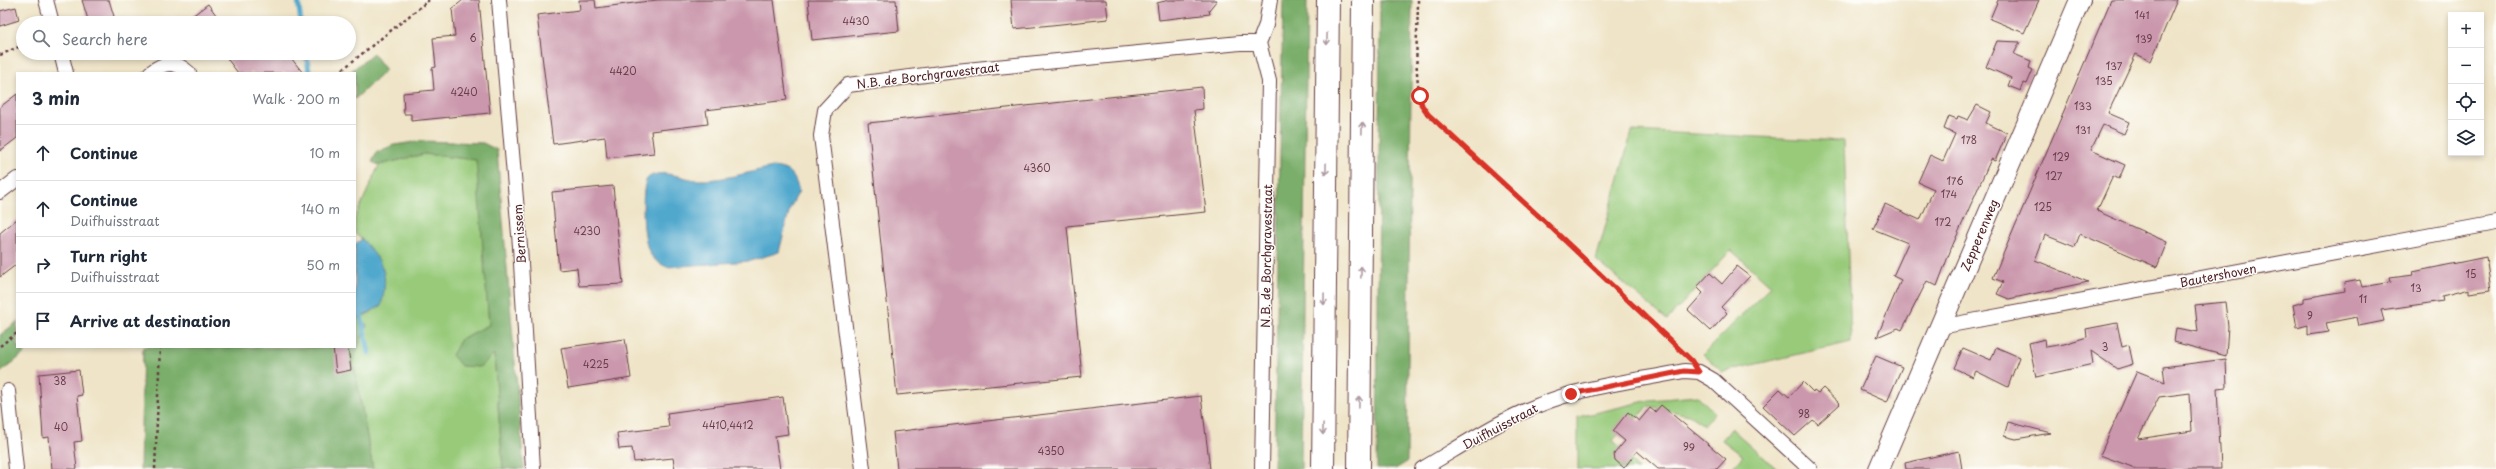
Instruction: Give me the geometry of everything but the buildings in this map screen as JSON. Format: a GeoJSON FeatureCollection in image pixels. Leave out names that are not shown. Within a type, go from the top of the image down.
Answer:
{"type":"FeatureCollection","features":[{"type":"Feature","properties":{"kind":"highway"},"geometry":{"type":"LineString","coordinates":[[1323,469],[1328,0]]}},
{"type":"Feature","properties":{"kind":"highway"},"geometry":{"type":"LineString","coordinates":[[1359,469],[1363,0]]}},
{"type":"Feature","properties":{"kind":"street"},"geometry":{"type":"LineString","coordinates":[[46,0],[50,16]]}},
{"type":"Feature","properties":{"kind":"street","name":"Bernissem"},"geometry":{"type":"LineString","coordinates":[[499,0],[520,246],[533,469]]}},
{"type":"Feature","properties":{"kind":"street"},"geometry":{"type":"LineString","coordinates":[[1260,43],[1266,25],[1270,0]]}},
{"type":"Feature","properties":{"kind":"street","name":"Zepperenweg"},"geometry":{"type":"LineString","coordinates":[[1879,469],[2080,0]]}},
{"type":"Feature","properties":{"kind":"street","name":"N.B. de Borchgravestraat"},"geometry":{"type":"LineString","coordinates":[[863,469],[821,136],[825,110],[848,85],[956,70],[1240,43],[1260,43],[1269,81],[1262,469]]}},
{"type":"Feature","properties":{"kind":"street"},"geometry":{"type":"LineString","coordinates":[[63,60],[66,72]]}},
{"type":"Feature","properties":{"kind":"street"},"geometry":{"type":"LineString","coordinates":[[151,72],[163,64],[170,63],[177,64],[188,72]]}},
{"type":"Feature","properties":{"kind":"street"},"geometry":{"type":"LineString","coordinates":[[0,192],[16,180]]}},
{"type":"Feature","properties":{"kind":"street","name":"Bautershoven"},"geometry":{"type":"LineString","coordinates":[[1940,327],[2496,223]]}},
{"type":"Feature","properties":{"kind":"street","name":"Duifhuisstraat"},"geometry":{"type":"LineString","coordinates":[[1422,469],[1510,417],[1540,404],[1571,394],[1684,371],[1699,372]]}},
{"type":"Feature","properties":{"kind":"street"},"geometry":{"type":"LineString","coordinates":[[1699,372],[1713,380],[1810,469]]}},
{"type":"Feature","properties":{"kind":"street"},"geometry":{"type":"LineString","coordinates":[[8,391],[16,469]]}},
{"type":"Feature","properties":{"kind":"path"},"geometry":{"type":"LineString","coordinates":[[356,59],[429,0]]}},
{"type":"Feature","properties":{"kind":"path"},"geometry":{"type":"LineString","coordinates":[[1418,0],[1418,84],[1421,104],[1428,114],[1588,262],[1691,360],[1699,372]]}},
{"type":"Feature","properties":{"kind":"path"},"geometry":{"type":"LineString","coordinates":[[0,55],[16,48]]}},
{"type":"Feature","properties":{"kind":"path"},"geometry":{"type":"LineString","coordinates":[[339,72],[354,60]]}},
{"type":"Feature","properties":{"kind":"path"},"geometry":{"type":"LineString","coordinates":[[0,346],[16,334]]}},
{"type":"Feature","properties":{"kind":"path"},"geometry":{"type":"LineString","coordinates":[[155,469],[160,348]]}},
{"type":"Feature","properties":{"kind":"green space"},"geometry":{"type":"Polygon","coordinates":[[[1283,0],[1307,0],[1301,469],[1274,469],[1283,0]]]}},
{"type":"Feature","properties":{"kind":"green space"},"geometry":{"type":"Polygon","coordinates":[[[1380,0],[1412,0],[1407,462],[1395,469],[1377,469],[1380,0]]]}},
{"type":"Feature","properties":{"kind":"green space"},"geometry":{"type":"Polygon","coordinates":[[[373,53],[386,70],[356,98],[356,72],[350,72],[373,53]]]}},
{"type":"Feature","properties":{"kind":"green space"},"geometry":{"type":"Polygon","coordinates":[[[1632,131],[1844,141],[1851,342],[1722,372],[1703,354],[1771,286],[1731,250],[1667,320],[1596,260],[1632,131]]]}},
{"type":"Feature","properties":{"kind":"green space"},"geometry":{"type":"Polygon","coordinates":[[[421,141],[483,143],[497,150],[524,469],[503,469],[494,354],[480,367],[461,366],[452,355],[461,339],[489,325],[476,160],[424,154],[379,165],[372,162],[377,152],[394,145],[421,141]]]}},
{"type":"Feature","properties":{"kind":"green space"},"geometry":{"type":"Polygon","coordinates":[[[424,154],[477,160],[489,325],[461,339],[494,354],[503,469],[373,469],[353,360],[366,325],[359,318],[372,312],[362,239],[356,235],[356,216],[379,165],[424,154]]]}},
{"type":"Feature","properties":{"kind":"green space"},"geometry":{"type":"Polygon","coordinates":[[[356,316],[367,325],[353,360],[373,469],[140,469],[143,348],[356,348],[356,316]]]}},
{"type":"Feature","properties":{"kind":"green space"},"geometry":{"type":"Polygon","coordinates":[[[16,323],[16,348],[31,348],[0,373],[0,335],[16,323]]]}},
{"type":"Feature","properties":{"kind":"green space"},"geometry":{"type":"Polygon","coordinates":[[[1698,396],[1715,413],[1704,425],[1689,415],[1649,406],[1613,440],[1638,469],[1578,469],[1578,417],[1650,400],[1698,396]]]}},
{"type":"Feature","properties":{"kind":"green space"},"geometry":{"type":"Polygon","coordinates":[[[1732,428],[1777,469],[1731,469],[1743,456],[1722,440],[1732,428]]]}},
{"type":"Feature","properties":{"kind":"water"},"geometry":{"type":"Polygon","coordinates":[[[773,167],[788,171],[793,177],[799,191],[790,208],[779,252],[750,261],[667,267],[655,260],[649,252],[645,235],[643,210],[645,183],[647,179],[658,174],[664,174],[697,180],[706,180],[735,176],[773,167]]]}},
{"type":"Feature","properties":{"kind":"water"},"geometry":{"type":"Polygon","coordinates":[[[362,239],[380,262],[384,276],[381,306],[359,318],[356,316],[356,243],[362,239]]]}},
{"type":"Feature","properties":{"kind":"waterway"},"geometry":{"type":"LineString","coordinates":[[298,0],[300,16]]}},
{"type":"Feature","properties":{"kind":"waterway"},"geometry":{"type":"LineString","coordinates":[[307,60],[309,71]]}},
{"type":"Feature","properties":{"kind":"waterway"},"geometry":{"type":"LineString","coordinates":[[360,311],[369,353]]}},
{"type":"Feature","properties":{"kind":"route"},"geometry":{"type":"LineString","coordinates":[[1420,96],[1421,104],[1428,114],[1691,360],[1699,372],[1684,371],[1571,394]]}}]}
